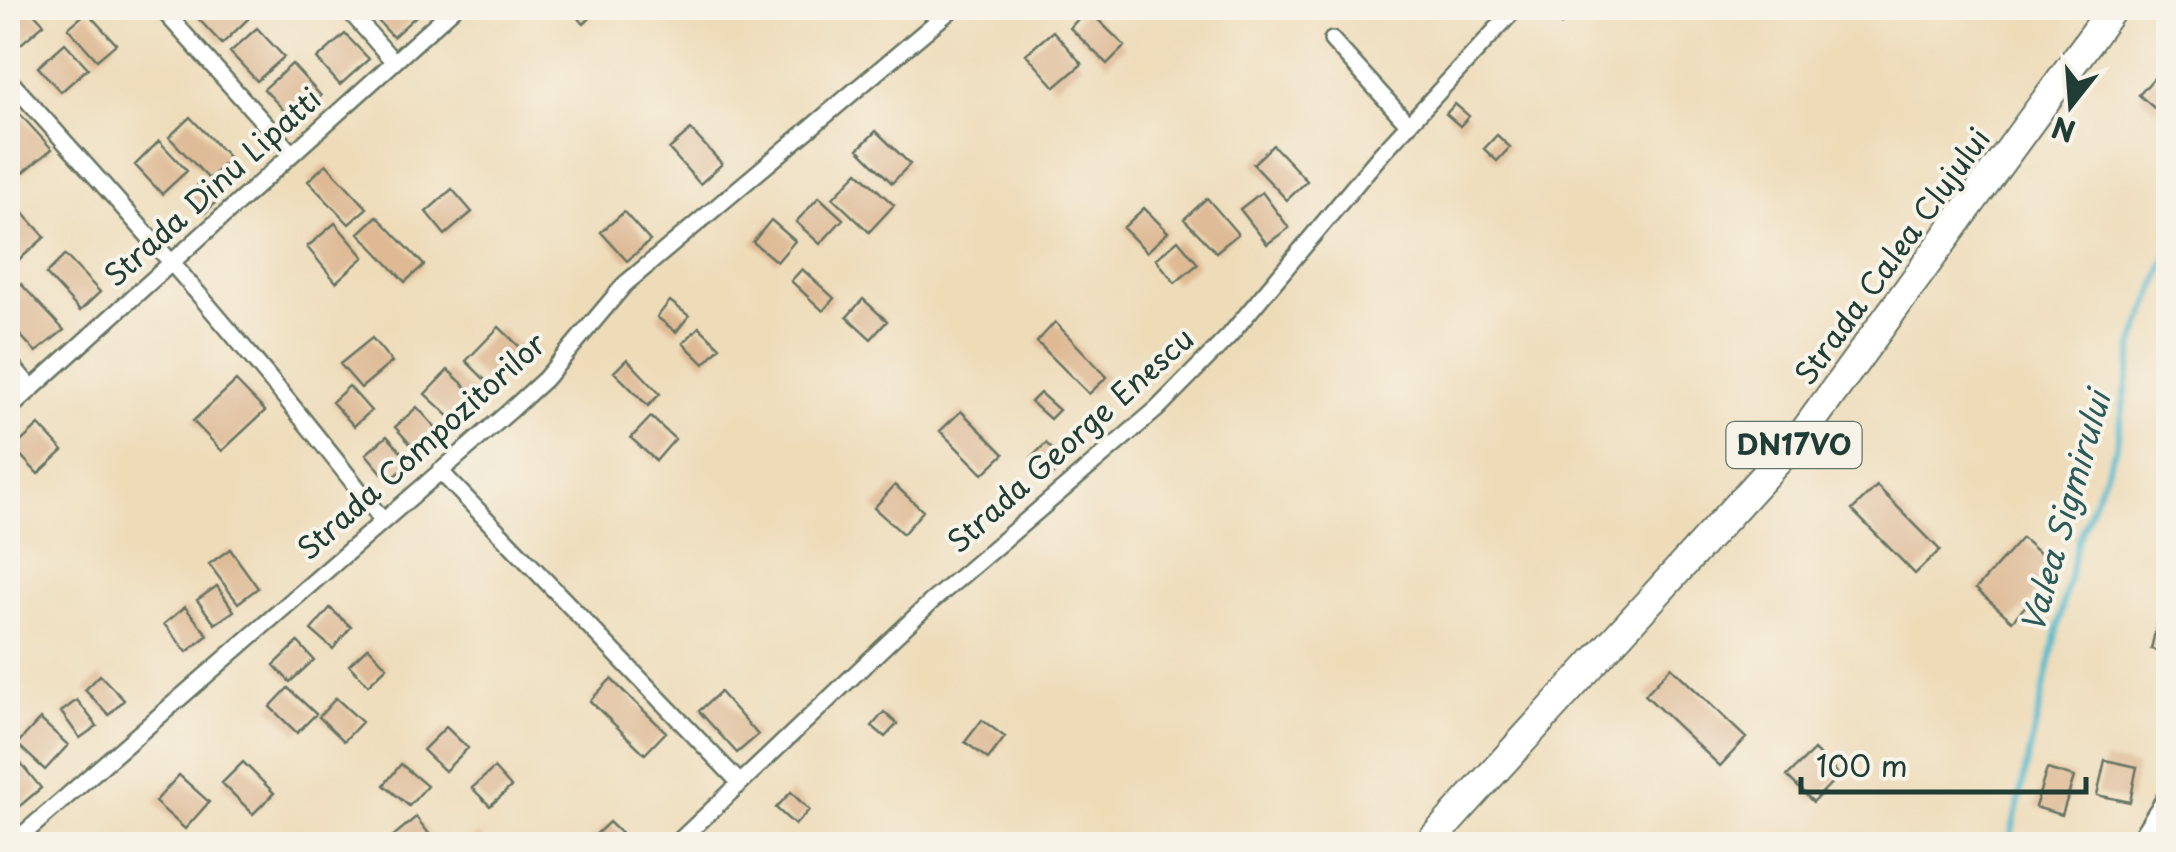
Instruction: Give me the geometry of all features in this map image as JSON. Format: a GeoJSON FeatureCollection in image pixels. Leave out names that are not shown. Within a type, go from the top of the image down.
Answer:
{"type":"FeatureCollection","features":[{"type":"Feature","properties":{"kind":"highway","name":"Strada Calea Clujului"},"geometry":{"type":"LineString","coordinates":[[1428,844],[1804,432],[2113,8]]}},
{"type":"Feature","properties":{"kind":"street"},"geometry":{"type":"LineString","coordinates":[[161,8],[292,154]]}},
{"type":"Feature","properties":{"kind":"street"},"geometry":{"type":"LineString","coordinates":[[347,8],[394,62]]}},
{"type":"Feature","properties":{"kind":"street","name":"Strada Dinu Lipatti"},"geometry":{"type":"LineString","coordinates":[[8,410],[454,8]]}},
{"type":"Feature","properties":{"kind":"street","name":"Strada Compozitorilor"},"geometry":{"type":"LineString","coordinates":[[12,844],[545,379],[625,284],[953,8]]}},
{"type":"Feature","properties":{"kind":"street","name":"Strada George Enescu"},"geometry":{"type":"LineString","coordinates":[[676,844],[930,602],[1157,409],[1230,336],[1408,125],[1516,8]]}},
{"type":"Feature","properties":{"kind":"street"},"geometry":{"type":"LineString","coordinates":[[1332,40],[1408,125]]}},
{"type":"Feature","properties":{"kind":"street"},"geometry":{"type":"LineString","coordinates":[[8,79],[174,261],[288,397],[383,521]]}},
{"type":"Feature","properties":{"kind":"street"},"geometry":{"type":"LineString","coordinates":[[8,361],[32,389]]}},
{"type":"Feature","properties":{"kind":"street"},"geometry":{"type":"LineString","coordinates":[[440,471],[740,783]]}},
{"type":"Feature","properties":{"kind":"street"},"geometry":{"type":"LineString","coordinates":[[2136,844],[2168,793]]}},
{"type":"Feature","properties":{"kind":"building"},"geometry":{"type":"Polygon","coordinates":[[[29,8],[44,24],[21,44],[8,27],[29,8]]]}},
{"type":"Feature","properties":{"kind":"building"},"geometry":{"type":"Polygon","coordinates":[[[201,8],[237,8],[248,19],[222,44],[194,14],[201,8]]]}},
{"type":"Feature","properties":{"kind":"building"},"geometry":{"type":"Polygon","coordinates":[[[366,8],[425,8],[393,37],[366,8]]]}},
{"type":"Feature","properties":{"kind":"building"},"geometry":{"type":"Polygon","coordinates":[[[568,8],[600,8],[584,24],[568,8]]]}},
{"type":"Feature","properties":{"kind":"building"},"geometry":{"type":"Polygon","coordinates":[[[1575,8],[1561,25],[1544,11],[1575,8]]]}},
{"type":"Feature","properties":{"kind":"building"},"geometry":{"type":"Polygon","coordinates":[[[1087,9],[1125,46],[1107,64],[1070,28],[1087,9]]]}},
{"type":"Feature","properties":{"kind":"building"},"geometry":{"type":"Polygon","coordinates":[[[87,12],[116,44],[97,60],[68,28],[87,12]]]}},
{"type":"Feature","properties":{"kind":"building"},"geometry":{"type":"Polygon","coordinates":[[[257,28],[284,57],[257,81],[230,52],[257,28]]]}},
{"type":"Feature","properties":{"kind":"building"},"geometry":{"type":"Polygon","coordinates":[[[1053,31],[1082,64],[1055,87],[1026,54],[1053,31]]]}},
{"type":"Feature","properties":{"kind":"building"},"geometry":{"type":"Polygon","coordinates":[[[345,34],[369,59],[340,85],[317,59],[345,34]]]}},
{"type":"Feature","properties":{"kind":"building"},"geometry":{"type":"Polygon","coordinates":[[[65,43],[88,68],[61,92],[38,67],[65,43]]]}},
{"type":"Feature","properties":{"kind":"building"},"geometry":{"type":"Polygon","coordinates":[[[292,64],[321,96],[294,121],[264,89],[292,64]]]}},
{"type":"Feature","properties":{"kind":"building"},"geometry":{"type":"Polygon","coordinates":[[[2163,68],[2168,73],[2168,120],[2139,95],[2163,68]]]}},
{"type":"Feature","properties":{"kind":"building"},"geometry":{"type":"Polygon","coordinates":[[[1455,104],[1469,116],[1460,126],[1446,114],[1455,104]]]}},
{"type":"Feature","properties":{"kind":"building"},"geometry":{"type":"Polygon","coordinates":[[[17,111],[52,149],[20,175],[8,162],[8,120],[17,111]]]}},
{"type":"Feature","properties":{"kind":"building"},"geometry":{"type":"Polygon","coordinates":[[[190,117],[230,159],[209,179],[169,137],[190,117]]]}},
{"type":"Feature","properties":{"kind":"building"},"geometry":{"type":"Polygon","coordinates":[[[691,130],[722,164],[700,184],[669,149],[691,130]]]}},
{"type":"Feature","properties":{"kind":"building"},"geometry":{"type":"Polygon","coordinates":[[[876,131],[910,164],[892,183],[858,149],[876,131]]]}},
{"type":"Feature","properties":{"kind":"building"},"geometry":{"type":"Polygon","coordinates":[[[1497,135],[1510,147],[1497,161],[1484,149],[1497,135]]]}},
{"type":"Feature","properties":{"kind":"building"},"geometry":{"type":"Polygon","coordinates":[[[159,141],[187,171],[162,194],[135,165],[159,141]]]}},
{"type":"Feature","properties":{"kind":"building"},"geometry":{"type":"Polygon","coordinates":[[[1273,145],[1307,181],[1287,200],[1253,164],[1273,145]]]}},
{"type":"Feature","properties":{"kind":"building"},"geometry":{"type":"Polygon","coordinates":[[[326,164],[367,208],[349,224],[308,181],[326,164]]]}},
{"type":"Feature","properties":{"kind":"building"},"geometry":{"type":"Polygon","coordinates":[[[858,172],[894,205],[869,232],[833,198],[858,172]]]}},
{"type":"Feature","properties":{"kind":"building"},"geometry":{"type":"Polygon","coordinates":[[[201,182],[218,200],[205,213],[188,194],[201,182]]]}},
{"type":"Feature","properties":{"kind":"building"},"geometry":{"type":"Polygon","coordinates":[[[452,189],[472,212],[445,235],[426,212],[452,189]]]}},
{"type":"Feature","properties":{"kind":"building"},"geometry":{"type":"Polygon","coordinates":[[[1262,192],[1289,228],[1267,244],[1240,209],[1262,192]]]}},
{"type":"Feature","properties":{"kind":"building"},"geometry":{"type":"Polygon","coordinates":[[[8,196],[45,237],[19,260],[8,248],[8,196]]]}},
{"type":"Feature","properties":{"kind":"building"},"geometry":{"type":"Polygon","coordinates":[[[819,197],[843,219],[820,244],[796,222],[819,197]]]}},
{"type":"Feature","properties":{"kind":"building"},"geometry":{"type":"Polygon","coordinates":[[[1207,198],[1238,234],[1216,252],[1184,219],[1207,198]]]}},
{"type":"Feature","properties":{"kind":"building"},"geometry":{"type":"Polygon","coordinates":[[[1144,208],[1168,232],[1147,252],[1123,228],[1144,208]]]}},
{"type":"Feature","properties":{"kind":"building"},"geometry":{"type":"Polygon","coordinates":[[[624,212],[650,241],[627,261],[601,232],[624,212]]]}},
{"type":"Feature","properties":{"kind":"building"},"geometry":{"type":"Polygon","coordinates":[[[377,216],[424,265],[405,282],[359,233],[377,216]]]}},
{"type":"Feature","properties":{"kind":"building"},"geometry":{"type":"Polygon","coordinates":[[[771,220],[795,241],[777,262],[753,242],[771,220]]]}},
{"type":"Feature","properties":{"kind":"building"},"geometry":{"type":"Polygon","coordinates":[[[335,223],[364,257],[336,282],[307,247],[335,223]]]}},
{"type":"Feature","properties":{"kind":"building"},"geometry":{"type":"Polygon","coordinates":[[[1178,240],[1198,264],[1175,283],[1156,259],[1178,240]]]}},
{"type":"Feature","properties":{"kind":"building"},"geometry":{"type":"Polygon","coordinates":[[[65,255],[100,292],[80,311],[46,274],[65,255]]]}},
{"type":"Feature","properties":{"kind":"building"},"geometry":{"type":"Polygon","coordinates":[[[802,269],[834,298],[823,311],[791,281],[802,269]]]}},
{"type":"Feature","properties":{"kind":"building"},"geometry":{"type":"Polygon","coordinates":[[[21,284],[64,330],[36,352],[8,322],[8,296],[21,284]]]}},
{"type":"Feature","properties":{"kind":"building"},"geometry":{"type":"Polygon","coordinates":[[[863,299],[887,321],[871,339],[847,317],[863,299]]]}},
{"type":"Feature","properties":{"kind":"building"},"geometry":{"type":"Polygon","coordinates":[[[670,301],[689,316],[676,332],[657,317],[670,301]]]}},
{"type":"Feature","properties":{"kind":"building"},"geometry":{"type":"Polygon","coordinates":[[[1055,322],[1107,377],[1089,394],[1037,342],[1055,322]]]}},
{"type":"Feature","properties":{"kind":"building"},"geometry":{"type":"Polygon","coordinates":[[[499,327],[524,351],[490,385],[466,361],[499,327]]]}},
{"type":"Feature","properties":{"kind":"building"},"geometry":{"type":"Polygon","coordinates":[[[699,327],[720,347],[704,364],[683,343],[699,327]]]}},
{"type":"Feature","properties":{"kind":"building"},"geometry":{"type":"Polygon","coordinates":[[[372,338],[392,362],[361,388],[340,364],[372,338]]]}},
{"type":"Feature","properties":{"kind":"building"},"geometry":{"type":"Polygon","coordinates":[[[627,359],[660,394],[648,406],[614,372],[627,359]]]}},
{"type":"Feature","properties":{"kind":"building"},"geometry":{"type":"Polygon","coordinates":[[[448,370],[476,396],[453,420],[425,394],[448,370]]]}},
{"type":"Feature","properties":{"kind":"building"},"geometry":{"type":"Polygon","coordinates":[[[236,381],[265,411],[222,451],[193,421],[236,381]]]}},
{"type":"Feature","properties":{"kind":"building"},"geometry":{"type":"Polygon","coordinates":[[[349,386],[371,411],[354,426],[332,402],[349,386]]]}},
{"type":"Feature","properties":{"kind":"building"},"geometry":{"type":"Polygon","coordinates":[[[1040,393],[1059,410],[1050,419],[1031,402],[1040,393]]]}},
{"type":"Feature","properties":{"kind":"building"},"geometry":{"type":"Polygon","coordinates":[[[417,407],[445,438],[423,458],[395,427],[417,407]]]}},
{"type":"Feature","properties":{"kind":"building"},"geometry":{"type":"Polygon","coordinates":[[[961,411],[1004,454],[983,474],[940,431],[961,411]]]}},
{"type":"Feature","properties":{"kind":"building"},"geometry":{"type":"Polygon","coordinates":[[[651,417],[675,439],[656,461],[631,438],[651,417]]]}},
{"type":"Feature","properties":{"kind":"building"},"geometry":{"type":"Polygon","coordinates":[[[39,425],[63,451],[38,474],[14,448],[39,425]]]}},
{"type":"Feature","properties":{"kind":"building"},"geometry":{"type":"Polygon","coordinates":[[[387,436],[411,463],[389,481],[366,454],[387,436]]]}},
{"type":"Feature","properties":{"kind":"building"},"geometry":{"type":"Polygon","coordinates":[[[1046,443],[1065,463],[1050,477],[1032,457],[1046,443]]]}},
{"type":"Feature","properties":{"kind":"building"},"geometry":{"type":"Polygon","coordinates":[[[895,485],[923,511],[903,534],[874,508],[895,485]]]}},
{"type":"Feature","properties":{"kind":"building"},"geometry":{"type":"Polygon","coordinates":[[[1877,486],[1940,550],[1915,574],[1852,510],[1877,486]]]}},
{"type":"Feature","properties":{"kind":"building"},"geometry":{"type":"Polygon","coordinates":[[[2022,538],[2058,570],[2012,621],[1976,589],[2022,538]]]}},
{"type":"Feature","properties":{"kind":"building"},"geometry":{"type":"Polygon","coordinates":[[[230,549],[258,588],[238,603],[209,564],[230,549]]]}},
{"type":"Feature","properties":{"kind":"building"},"geometry":{"type":"Polygon","coordinates":[[[217,586],[234,611],[215,624],[197,600],[217,586]]]}},
{"type":"Feature","properties":{"kind":"building"},"geometry":{"type":"Polygon","coordinates":[[[185,607],[208,635],[187,652],[164,624],[185,607]]]}},
{"type":"Feature","properties":{"kind":"building"},"geometry":{"type":"Polygon","coordinates":[[[330,608],[351,627],[333,649],[311,630],[330,608]]]}},
{"type":"Feature","properties":{"kind":"building"},"geometry":{"type":"Polygon","coordinates":[[[2159,615],[2168,617],[2168,654],[2151,649],[2159,615]]]}},
{"type":"Feature","properties":{"kind":"building"},"geometry":{"type":"Polygon","coordinates":[[[298,642],[314,660],[290,682],[274,665],[298,642]]]}},
{"type":"Feature","properties":{"kind":"building"},"geometry":{"type":"Polygon","coordinates":[[[368,647],[387,667],[368,685],[349,665],[368,647]]]}},
{"type":"Feature","properties":{"kind":"building"},"geometry":{"type":"Polygon","coordinates":[[[1671,667],[1746,738],[1720,766],[1645,695],[1671,667]]]}},
{"type":"Feature","properties":{"kind":"building"},"geometry":{"type":"Polygon","coordinates":[[[100,675],[124,700],[109,715],[85,690],[100,675]]]}},
{"type":"Feature","properties":{"kind":"building"},"geometry":{"type":"Polygon","coordinates":[[[611,679],[666,732],[645,754],[590,701],[611,679]]]}},
{"type":"Feature","properties":{"kind":"building"},"geometry":{"type":"Polygon","coordinates":[[[288,688],[316,714],[297,733],[270,707],[288,688]]]}},
{"type":"Feature","properties":{"kind":"building"},"geometry":{"type":"Polygon","coordinates":[[[720,692],[758,735],[737,753],[699,711],[720,692]]]}},
{"type":"Feature","properties":{"kind":"building"},"geometry":{"type":"Polygon","coordinates":[[[336,698],[362,722],[344,741],[319,717],[336,698]]]}},
{"type":"Feature","properties":{"kind":"building"},"geometry":{"type":"Polygon","coordinates":[[[77,700],[97,726],[80,738],[61,712],[77,700]]]}},
{"type":"Feature","properties":{"kind":"building"},"geometry":{"type":"Polygon","coordinates":[[[884,712],[897,724],[885,737],[872,726],[884,712]]]}},
{"type":"Feature","properties":{"kind":"building"},"geometry":{"type":"Polygon","coordinates":[[[40,719],[68,745],[45,770],[17,744],[40,719]]]}},
{"type":"Feature","properties":{"kind":"building"},"geometry":{"type":"Polygon","coordinates":[[[982,720],[1005,737],[988,759],[965,742],[982,720]]]}},
{"type":"Feature","properties":{"kind":"building"},"geometry":{"type":"Polygon","coordinates":[[[446,727],[468,748],[445,771],[423,750],[446,727]]]}},
{"type":"Feature","properties":{"kind":"building"},"geometry":{"type":"Polygon","coordinates":[[[1814,750],[1839,775],[1813,802],[1787,776],[1814,750]]]}},
{"type":"Feature","properties":{"kind":"building"},"geometry":{"type":"Polygon","coordinates":[[[8,752],[41,788],[8,816],[8,752]]]}},
{"type":"Feature","properties":{"kind":"building"},"geometry":{"type":"Polygon","coordinates":[[[2105,760],[2137,767],[2130,802],[2097,795],[2105,760]]]}},
{"type":"Feature","properties":{"kind":"building"},"geometry":{"type":"Polygon","coordinates":[[[243,762],[274,793],[253,814],[222,783],[243,762]]]}},
{"type":"Feature","properties":{"kind":"building"},"geometry":{"type":"Polygon","coordinates":[[[401,764],[427,786],[409,806],[384,785],[401,764]]]}},
{"type":"Feature","properties":{"kind":"building"},"geometry":{"type":"Polygon","coordinates":[[[494,768],[511,787],[490,806],[472,788],[494,768]]]}},
{"type":"Feature","properties":{"kind":"building"},"geometry":{"type":"Polygon","coordinates":[[[2047,769],[2074,777],[2062,815],[2035,807],[2047,769]]]}},
{"type":"Feature","properties":{"kind":"building"},"geometry":{"type":"Polygon","coordinates":[[[179,775],[209,802],[185,829],[155,802],[179,775]]]}},
{"type":"Feature","properties":{"kind":"building"},"geometry":{"type":"Polygon","coordinates":[[[791,792],[809,810],[795,825],[776,808],[791,792]]]}},
{"type":"Feature","properties":{"kind":"building"},"geometry":{"type":"Polygon","coordinates":[[[416,817],[430,835],[418,844],[399,844],[392,837],[416,817]]]}},
{"type":"Feature","properties":{"kind":"building"},"geometry":{"type":"Polygon","coordinates":[[[609,822],[632,844],[586,844],[609,822]]]}},
{"type":"Feature","properties":{"kind":"building"},"geometry":{"type":"Polygon","coordinates":[[[478,834],[487,844],[467,844],[478,834]]]}},
{"type":"Feature","properties":{"kind":"waterway","name":"Valea Sigmirului"},"geometry":{"type":"LineString","coordinates":[[2009,844],[2077,542],[2116,448],[2134,344],[2168,254]]}}]}
